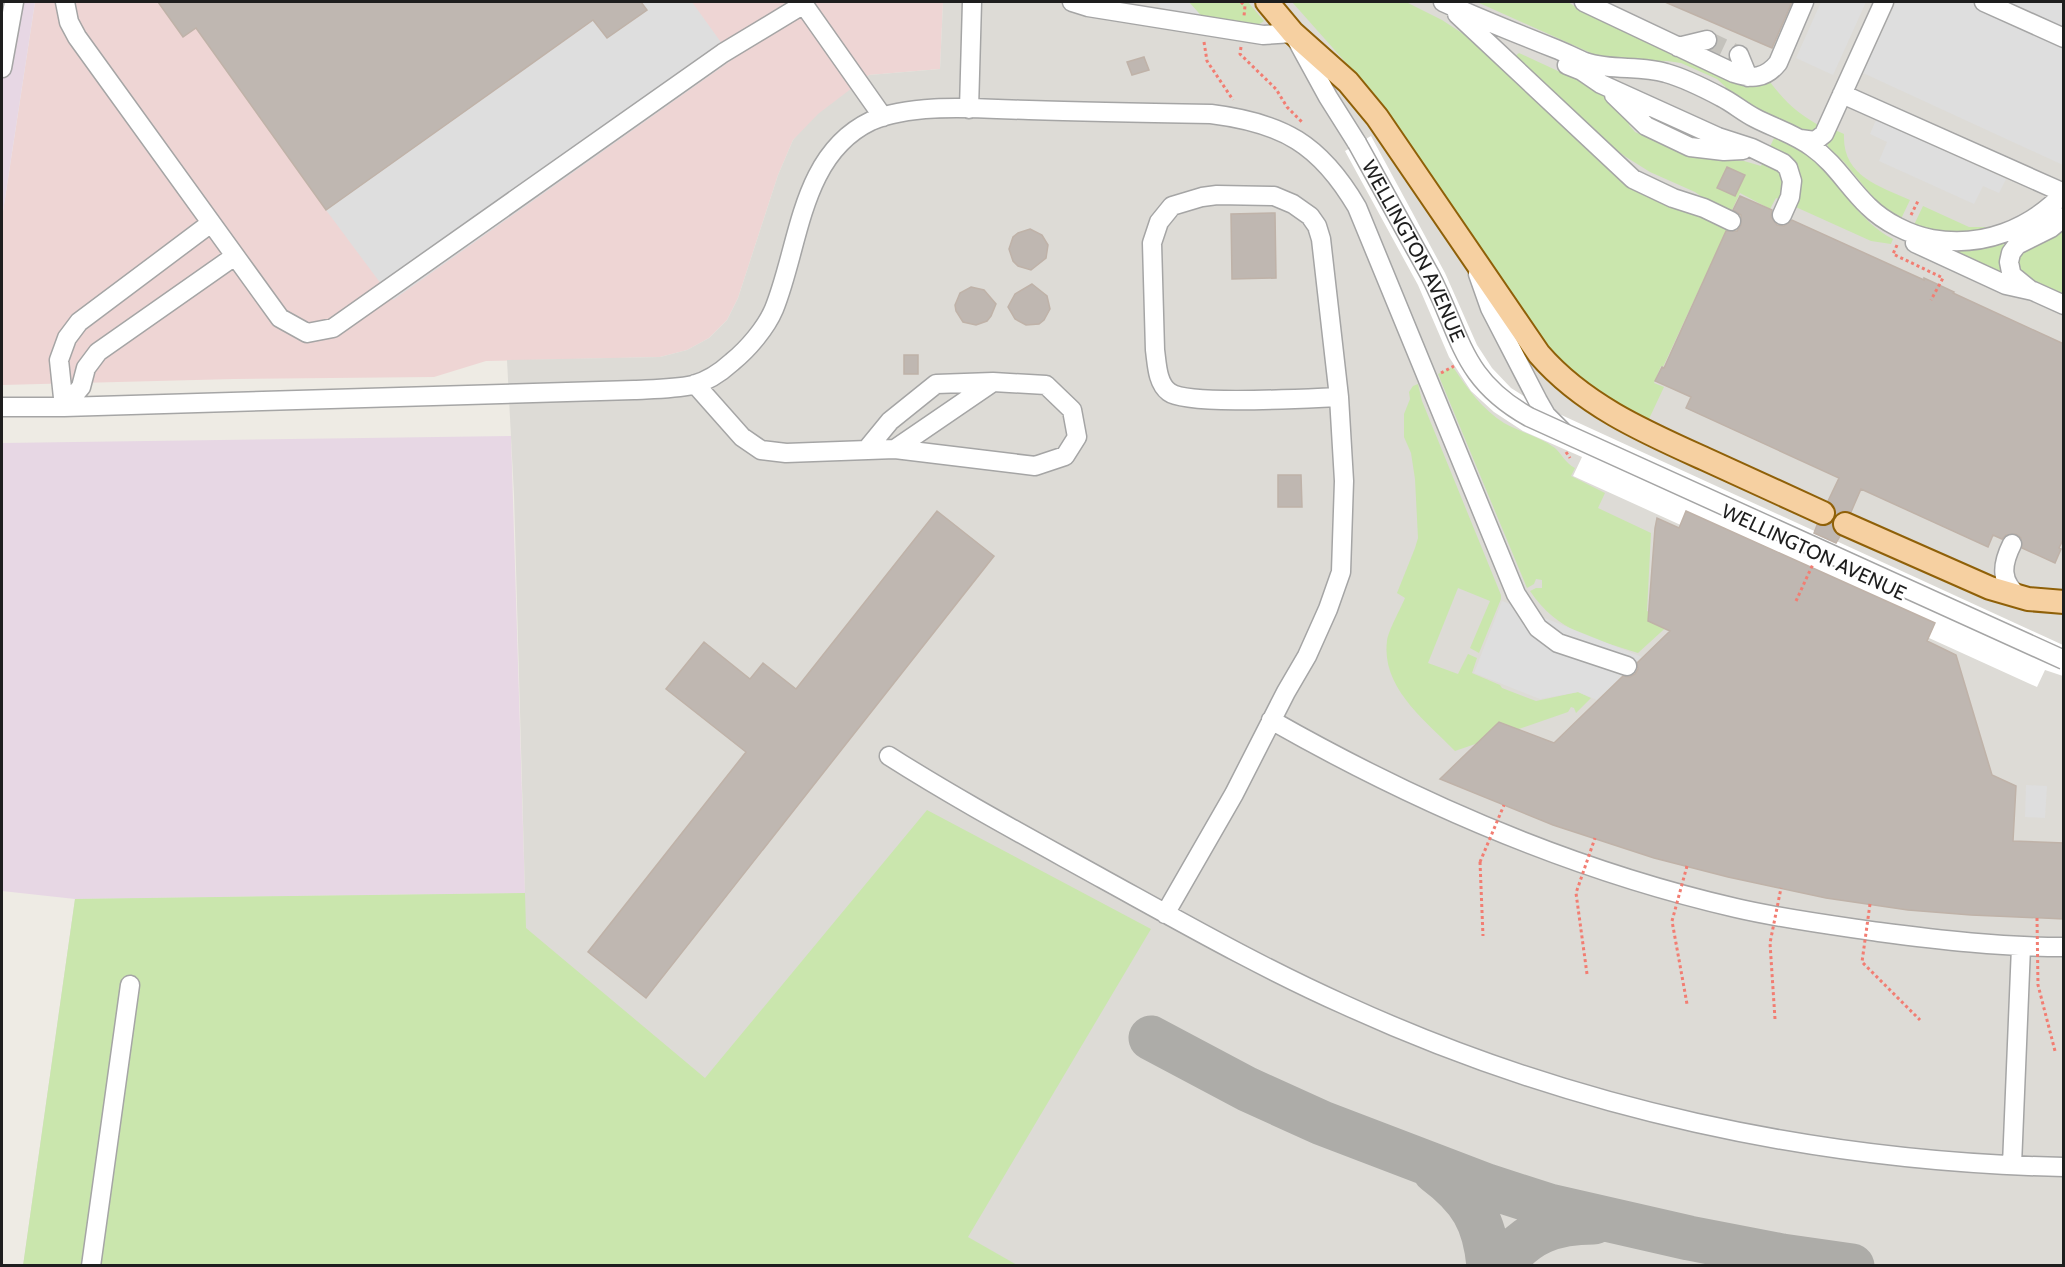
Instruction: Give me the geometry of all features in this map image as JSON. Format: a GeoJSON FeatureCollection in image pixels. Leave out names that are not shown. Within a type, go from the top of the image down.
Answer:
{"type":"FeatureCollection","features":[{"type":"Feature","properties":{"kind":"main road","name":"WELLINGTON AVENUE"},"geometry":{"type":"LineString","coordinates":[[1267,2],[1293,33],[1348,82],[1377,117],[1539,354],[1562,379],[1645,432],[1823,513]]}},
{"type":"Feature","properties":{"kind":"main road","name":"WELLINGTON AVENUE"},"geometry":{"type":"LineString","coordinates":[[1845,524],[1990,588],[2019,597],[2064,602]]}},
{"type":"Feature","properties":{"kind":"street"},"geometry":{"type":"LineString","coordinates":[[2,68],[14,2]]}},
{"type":"Feature","properties":{"kind":"street"},"geometry":{"type":"LineString","coordinates":[[65,2],[69,22],[77,37],[280,318],[308,333],[333,328],[723,54],[803,3],[882,117]]}},
{"type":"Feature","properties":{"kind":"street"},"geometry":{"type":"LineString","coordinates":[[969,109],[972,2]]}},
{"type":"Feature","properties":{"kind":"street"},"geometry":{"type":"LineString","coordinates":[[1072,2],[1088,7],[1263,35],[1293,33]]}},
{"type":"Feature","properties":{"kind":"street"},"geometry":{"type":"LineString","coordinates":[[1438,2],[1464,20],[1633,179],[1672,198],[1706,209],[1731,221]]}},
{"type":"Feature","properties":{"kind":"street"},"geometry":{"type":"LineString","coordinates":[[1443,2],[1586,62],[1661,72],[1721,97],[1755,118],[1800,139],[1828,159],[1878,215],[1914,234],[1941,240],[1967,241],[1988,238],[2020,227],[2042,214],[2064,193],[1842,94]]}},
{"type":"Feature","properties":{"kind":"street"},"geometry":{"type":"LineString","coordinates":[[1584,2],[1734,73],[1748,77],[1764,76],[1778,63],[1804,2]]}},
{"type":"Feature","properties":{"kind":"street"},"geometry":{"type":"LineString","coordinates":[[1800,139],[1810,141],[1822,137],[1884,2]]}},
{"type":"Feature","properties":{"kind":"street"},"geometry":{"type":"LineString","coordinates":[[1984,2],[2064,38]]}},
{"type":"Feature","properties":{"kind":"street"},"geometry":{"type":"LineString","coordinates":[[1497,26],[1554,59],[1582,71],[1609,78],[1724,129],[1758,151]]}},
{"type":"Feature","properties":{"kind":"street","name":"WELLINGTON AVENUE"},"geometry":{"type":"LineString","coordinates":[[1293,33],[1431,278],[1470,363],[1489,388],[1513,408],[2064,663]]}},
{"type":"Feature","properties":{"kind":"street"},"geometry":{"type":"LineString","coordinates":[[1678,47],[1707,40]]}},
{"type":"Feature","properties":{"kind":"street"},"geometry":{"type":"LineString","coordinates":[[1739,55],[1748,77]]}},
{"type":"Feature","properties":{"kind":"street"},"geometry":{"type":"LineString","coordinates":[[1633,69],[1717,106],[1755,118]]}},
{"type":"Feature","properties":{"kind":"street"},"geometry":{"type":"LineString","coordinates":[[1582,71],[1622,102],[1646,126],[1690,147],[1724,152],[1758,151]]}},
{"type":"Feature","properties":{"kind":"street"},"geometry":{"type":"LineString","coordinates":[[1601,84],[1718,137],[1758,151],[1783,163],[1791,175],[1790,197],[1782,215]]}},
{"type":"Feature","properties":{"kind":"street"},"geometry":{"type":"LineString","coordinates":[[2,407],[634,390],[694,384],[718,374],[741,355],[774,311],[811,189],[827,159],[849,135],[862,126],[882,117],[917,110],[1211,114],[1254,121],[1292,136],[1325,161],[1335,174],[1357,207],[1516,594],[1538,628],[1558,643],[1627,666]]}},
{"type":"Feature","properties":{"kind":"street"},"geometry":{"type":"LineString","coordinates":[[1165,914],[1234,794],[1271,720],[1307,656],[1328,609],[1341,572],[1344,481],[1339,397],[1321,239],[1317,226],[1310,216],[1293,204],[1274,196],[1210,196],[1172,206],[1159,222],[1152,243],[1155,350],[1163,386],[1178,397],[1208,400],[1339,397]]}},
{"type":"Feature","properties":{"kind":"street"},"geometry":{"type":"LineString","coordinates":[[1860,197],[1872,215],[1890,231],[2006,285],[2033,291],[2064,305]]}},
{"type":"Feature","properties":{"kind":"street"},"geometry":{"type":"LineString","coordinates":[[2033,291],[2013,276],[2010,267],[2011,253],[2017,245],[2051,228],[2064,217]]}},
{"type":"Feature","properties":{"kind":"street"},"geometry":{"type":"LineString","coordinates":[[64,407],[59,360],[67,338],[79,322],[211,223]]}},
{"type":"Feature","properties":{"kind":"street","name":"WELLINGTON AVENUE"},"geometry":{"type":"LineString","coordinates":[[1468,248],[1490,308],[1538,401],[1552,423],[1573,439],[1591,450],[1818,554],[2064,663]]}},
{"type":"Feature","properties":{"kind":"street"},"geometry":{"type":"LineString","coordinates":[[64,407],[81,387],[86,368],[98,352],[235,256]]}},
{"type":"Feature","properties":{"kind":"street"},"geometry":{"type":"LineString","coordinates":[[694,384],[742,437],[761,450],[786,453],[895,449],[1035,466],[1065,456],[1077,436],[1072,410],[1046,385],[993,382],[936,384],[890,421],[867,449]]}},
{"type":"Feature","properties":{"kind":"street"},"geometry":{"type":"LineString","coordinates":[[895,449],[993,382]]}},
{"type":"Feature","properties":{"kind":"street"},"geometry":{"type":"LineString","coordinates":[[2012,544],[2004,561],[2003,573],[2010,589],[2019,597]]}},
{"type":"Feature","properties":{"kind":"street"},"geometry":{"type":"LineString","coordinates":[[1990,588],[2022,601],[2064,610]]}},
{"type":"Feature","properties":{"kind":"street"},"geometry":{"type":"LineString","coordinates":[[1271,720],[1390,784],[1459,816],[1564,858],[1632,880],[1737,908],[1835,926],[1937,940],[2021,947],[2064,947]]}},
{"type":"Feature","properties":{"kind":"street"},"geometry":{"type":"LineString","coordinates":[[889,756],[934,784],[1165,914],[1284,977],[1357,1011],[1530,1079],[1707,1126],[1819,1146],[1924,1159],[2064,1167]]}},
{"type":"Feature","properties":{"kind":"street"},"geometry":{"type":"LineString","coordinates":[[2012,1165],[2021,947]]}},
{"type":"Feature","properties":{"kind":"street"},"geometry":{"type":"LineString","coordinates":[[91,1266],[130,985]]}},
{"type":"Feature","properties":{"kind":"path"},"geometry":{"type":"LineString","coordinates":[[1202,25],[1207,61],[1233,100],[1254,121]]}},
{"type":"Feature","properties":{"kind":"path"},"geometry":{"type":"LineString","coordinates":[[1910,216],[1918,201]]}},
{"type":"Feature","properties":{"kind":"path"},"geometry":{"type":"LineString","coordinates":[[1899,241],[1893,254],[1943,278],[1931,300]]}},
{"type":"Feature","properties":{"kind":"path"},"geometry":{"type":"LineString","coordinates":[[1796,601],[1818,554]]}},
{"type":"Feature","properties":{"kind":"path"},"geometry":{"type":"LineString","coordinates":[[1483,936],[1480,862],[1504,805]]}},
{"type":"Feature","properties":{"kind":"path"},"geometry":{"type":"LineString","coordinates":[[1587,974],[1576,893],[1594,838]]}},
{"type":"Feature","properties":{"kind":"path"},"geometry":{"type":"LineString","coordinates":[[1687,866],[1672,921],[1687,1004]]}},
{"type":"Feature","properties":{"kind":"path"},"geometry":{"type":"LineString","coordinates":[[1775,1019],[1770,944],[1781,888]]}},
{"type":"Feature","properties":{"kind":"path"},"geometry":{"type":"LineString","coordinates":[[1870,904],[1862,962],[1920,1020]]}},
{"type":"Feature","properties":{"kind":"path"},"geometry":{"type":"LineString","coordinates":[[2037,918],[2038,985],[2055,1051]]}},
{"type":"Feature","properties":{"kind":"shaded area"},"geometry":{"type":"Polygon","coordinates":[[[2,2],[35,2],[2,218],[2,2]]]}},
{"type":"Feature","properties":{"kind":"shaded area"},"geometry":{"type":"Polygon","coordinates":[[[35,2],[943,2],[940,69],[869,75],[793,140],[778,175],[738,298],[727,320],[709,338],[687,350],[660,357],[486,361],[434,377],[2,385],[2,218],[35,2]]]}},
{"type":"Feature","properties":{"kind":"shaded area"},"geometry":{"type":"Polygon","coordinates":[[[619,2],[692,2],[733,59],[393,300],[326,210],[619,2]]]}},
{"type":"Feature","properties":{"kind":"shaded area"},"geometry":{"type":"Polygon","coordinates":[[[943,2],[2063,2],[2063,1265],[23,1266],[75,899],[525,893],[514,495],[507,360],[660,357],[687,350],[709,338],[727,320],[738,298],[778,175],[793,140],[818,114],[869,75],[940,69],[943,2]]]}},
{"type":"Feature","properties":{"kind":"shaded area"},"geometry":{"type":"Polygon","coordinates":[[[1157,2],[1189,2],[1206,21],[1169,17],[1157,2]]]}},
{"type":"Feature","properties":{"kind":"shaded area"},"geometry":{"type":"Polygon","coordinates":[[[1821,2],[1866,2],[1833,75],[1796,58],[1821,2]]]}},
{"type":"Feature","properties":{"kind":"shaded area"},"geometry":{"type":"Polygon","coordinates":[[[1896,2],[2063,2],[2063,165],[1863,73],[1896,2]]]}},
{"type":"Feature","properties":{"kind":"shaded area"},"geometry":{"type":"Polygon","coordinates":[[[1876,120],[2006,179],[1999,193],[1983,186],[1974,204],[1879,161],[1887,142],[1870,134],[1876,120]]]}},
{"type":"Feature","properties":{"kind":"shaded area"},"geometry":{"type":"Polygon","coordinates":[[[511,436],[525,893],[75,899],[2,891],[2,443],[511,436]]]}},
{"type":"Feature","properties":{"kind":"shaded area"},"geometry":{"type":"Polygon","coordinates":[[[1502,601],[1642,657],[1597,700],[1578,692],[1540,699],[1474,673],[1502,601]]]}},
{"type":"Feature","properties":{"kind":"shaded area"},"geometry":{"type":"Polygon","coordinates":[[[2026,785],[2047,786],[2045,818],[2025,817],[2026,785]]]}},
{"type":"Feature","properties":{"kind":"green space"},"geometry":{"type":"Polygon","coordinates":[[[1188,2],[1248,2],[1264,21],[1258,25],[1206,17],[1198,14],[1188,2]]]}},
{"type":"Feature","properties":{"kind":"green space"},"geometry":{"type":"Polygon","coordinates":[[[1292,2],[1406,2],[1442,20],[1471,39],[1620,176],[1728,227],[1663,367],[1661,366],[1654,383],[1664,387],[1648,421],[1604,400],[1549,355],[1393,124],[1348,65],[1292,2]]]}},
{"type":"Feature","properties":{"kind":"green space"},"geometry":{"type":"Polygon","coordinates":[[[1477,2],[1568,2],[1587,14],[1738,84],[1754,86],[1770,82],[1793,108],[1822,127],[1817,132],[1804,131],[1743,103],[1717,79],[1681,63],[1667,61],[1637,63],[1602,58],[1477,2]]]}},
{"type":"Feature","properties":{"kind":"green space"},"geometry":{"type":"Polygon","coordinates":[[[1519,53],[1601,93],[1632,122],[1629,125],[1635,132],[1688,156],[1744,161],[1761,166],[1774,138],[1792,146],[1818,164],[1871,224],[1893,239],[1891,244],[1871,241],[1776,198],[1770,209],[1740,193],[1732,210],[1734,214],[1712,204],[1695,192],[1650,172],[1601,139],[1514,57],[1519,53]]]}},
{"type":"Feature","properties":{"kind":"green space"},"geometry":{"type":"Polygon","coordinates":[[[1835,130],[1844,134],[1849,160],[1856,170],[1875,184],[1910,200],[1900,221],[1881,207],[1844,162],[1828,147],[1827,142],[1835,130]]]}},
{"type":"Feature","properties":{"kind":"green space"},"geometry":{"type":"Polygon","coordinates":[[[1923,206],[1969,227],[1985,227],[1985,231],[1955,235],[1913,227],[1923,206]]]}},
{"type":"Feature","properties":{"kind":"green space"},"geometry":{"type":"Polygon","coordinates":[[[2063,224],[2063,294],[2037,284],[2024,276],[2018,268],[2018,260],[2038,239],[2063,224]]]}},
{"type":"Feature","properties":{"kind":"green space"},"geometry":{"type":"Polygon","coordinates":[[[2003,241],[2005,259],[1998,275],[1941,247],[2003,241]]]}},
{"type":"Feature","properties":{"kind":"green space"},"geometry":{"type":"Polygon","coordinates":[[[1453,367],[1476,398],[1496,417],[1555,448],[1575,468],[1571,476],[1605,493],[1598,508],[1651,533],[1647,611],[1672,622],[1638,653],[1578,632],[1552,616],[1530,591],[1542,588],[1542,580],[1536,579],[1534,584],[1527,588],[1438,374],[1453,367]]]}},
{"type":"Feature","properties":{"kind":"green space"},"geometry":{"type":"Polygon","coordinates":[[[1418,384],[1422,401],[1501,595],[1479,653],[1470,648],[1490,601],[1458,588],[1428,663],[1458,674],[1468,654],[1477,658],[1472,673],[1536,701],[1578,692],[1591,698],[1576,713],[1571,707],[1568,712],[1455,751],[1419,715],[1398,689],[1387,658],[1388,637],[1405,598],[1397,593],[1418,538],[1415,479],[1411,453],[1404,437],[1404,414],[1410,399],[1409,392],[1413,386],[1418,384]]]}},
{"type":"Feature","properties":{"kind":"green space"},"geometry":{"type":"Polygon","coordinates":[[[927,810],[1151,929],[968,1237],[1017,1265],[23,1266],[75,899],[525,893],[526,928],[705,1078],[927,810]]]}},
{"type":"Feature","properties":{"kind":"pier"},"geometry":{"type":"Polygon","coordinates":[[[1371,136],[1445,273],[1477,345],[1492,368],[1511,388],[1533,402],[2063,645],[2063,676],[2045,670],[2037,687],[1573,476],[1582,457],[1523,431],[1494,412],[1471,391],[1449,357],[1418,285],[1345,151],[1371,136]]]}},
{"type":"Feature","properties":{"kind":"building"},"geometry":{"type":"Polygon","coordinates":[[[158,2],[641,2],[647,10],[607,38],[593,20],[326,210],[196,28],[183,37],[158,2]]]}},
{"type":"Feature","properties":{"kind":"building"},"geometry":{"type":"Polygon","coordinates":[[[1665,2],[1792,2],[1772,48],[1665,2]]]}},
{"type":"Feature","properties":{"kind":"building"},"geometry":{"type":"Polygon","coordinates":[[[1144,57],[1149,70],[1132,75],[1127,62],[1144,57]]]}},
{"type":"Feature","properties":{"kind":"building"},"geometry":{"type":"Polygon","coordinates":[[[1727,167],[1745,175],[1735,196],[1717,188],[1727,167]]]}},
{"type":"Feature","properties":{"kind":"building"},"geometry":{"type":"Polygon","coordinates":[[[1740,196],[1772,210],[1771,217],[1777,225],[1784,226],[1792,220],[1924,280],[1924,278],[2064,344],[2064,538],[2055,563],[2022,548],[2021,538],[2016,534],[2006,535],[2002,539],[1993,535],[1988,547],[1861,489],[1851,512],[1843,511],[1836,514],[1834,506],[1828,501],[1839,478],[1686,408],[1691,397],[1655,381],[1662,367],[1664,368],[1726,231],[1737,231],[1741,225],[1741,215],[1733,210],[1740,196]]]}},
{"type":"Feature","properties":{"kind":"building"},"geometry":{"type":"Polygon","coordinates":[[[1275,213],[1276,278],[1232,279],[1231,214],[1275,213]]]}},
{"type":"Feature","properties":{"kind":"building"},"geometry":{"type":"Polygon","coordinates":[[[1030,229],[1042,235],[1048,245],[1046,258],[1031,270],[1018,266],[1013,261],[1009,249],[1013,237],[1030,229]]]}},
{"type":"Feature","properties":{"kind":"building"},"geometry":{"type":"Polygon","coordinates":[[[1032,284],[1047,296],[1050,309],[1039,324],[1026,325],[1015,319],[1008,307],[1015,294],[1032,284]]]}},
{"type":"Feature","properties":{"kind":"building"},"geometry":{"type":"Polygon","coordinates":[[[971,287],[984,290],[996,304],[987,321],[976,325],[963,322],[955,305],[960,293],[971,287]]]}},
{"type":"Feature","properties":{"kind":"building"},"geometry":{"type":"Polygon","coordinates":[[[904,355],[918,355],[918,374],[904,374],[904,355]]]}},
{"type":"Feature","properties":{"kind":"building"},"geometry":{"type":"Polygon","coordinates":[[[1278,475],[1301,475],[1302,507],[1278,507],[1278,475]]]}},
{"type":"Feature","properties":{"kind":"building"},"geometry":{"type":"Polygon","coordinates":[[[937,511],[994,556],[646,998],[588,952],[746,752],[666,689],[704,642],[750,679],[763,663],[796,689],[937,511]]]}},
{"type":"Feature","properties":{"kind":"building"},"geometry":{"type":"Polygon","coordinates":[[[1686,511],[1935,623],[1927,641],[1956,655],[1992,775],[2016,786],[2013,841],[2064,843],[2064,919],[1908,910],[1826,898],[1728,877],[1654,858],[1553,825],[1440,779],[1499,722],[1554,743],[1623,676],[1630,677],[1635,674],[1638,669],[1637,663],[1670,631],[1648,621],[1657,518],[1679,528],[1686,511]]]}},
{"type":"Feature","properties":{"kind":"building"},"geometry":{"type":"Polygon","coordinates":[[[1832,523],[1834,531],[1840,536],[1836,543],[1814,533],[1817,525],[1825,526],[1832,523]]]}},
{"type":"Feature","properties":{"kind":"taxiway"},"geometry":{"type":"LineString","coordinates":[[1151,1038],[1247,1089],[1322,1123],[1487,1186],[1549,1206],[1689,1238],[1782,1256],[1852,1266]]}},
{"type":"Feature","properties":{"kind":"taxiway"},"geometry":{"type":"LineString","coordinates":[[1435,1171],[1458,1191],[1474,1212],[1484,1236],[1489,1266]]}},
{"type":"Feature","properties":{"kind":"taxiway"},"geometry":{"type":"LineString","coordinates":[[1501,1266],[1520,1245],[1542,1231],[1566,1224],[1594,1222]]}},
{"type":"Feature","properties":{"kind":"tunnel"},"geometry":{"type":"LineString","coordinates":[[1707,40],[1739,55]]}}]}
